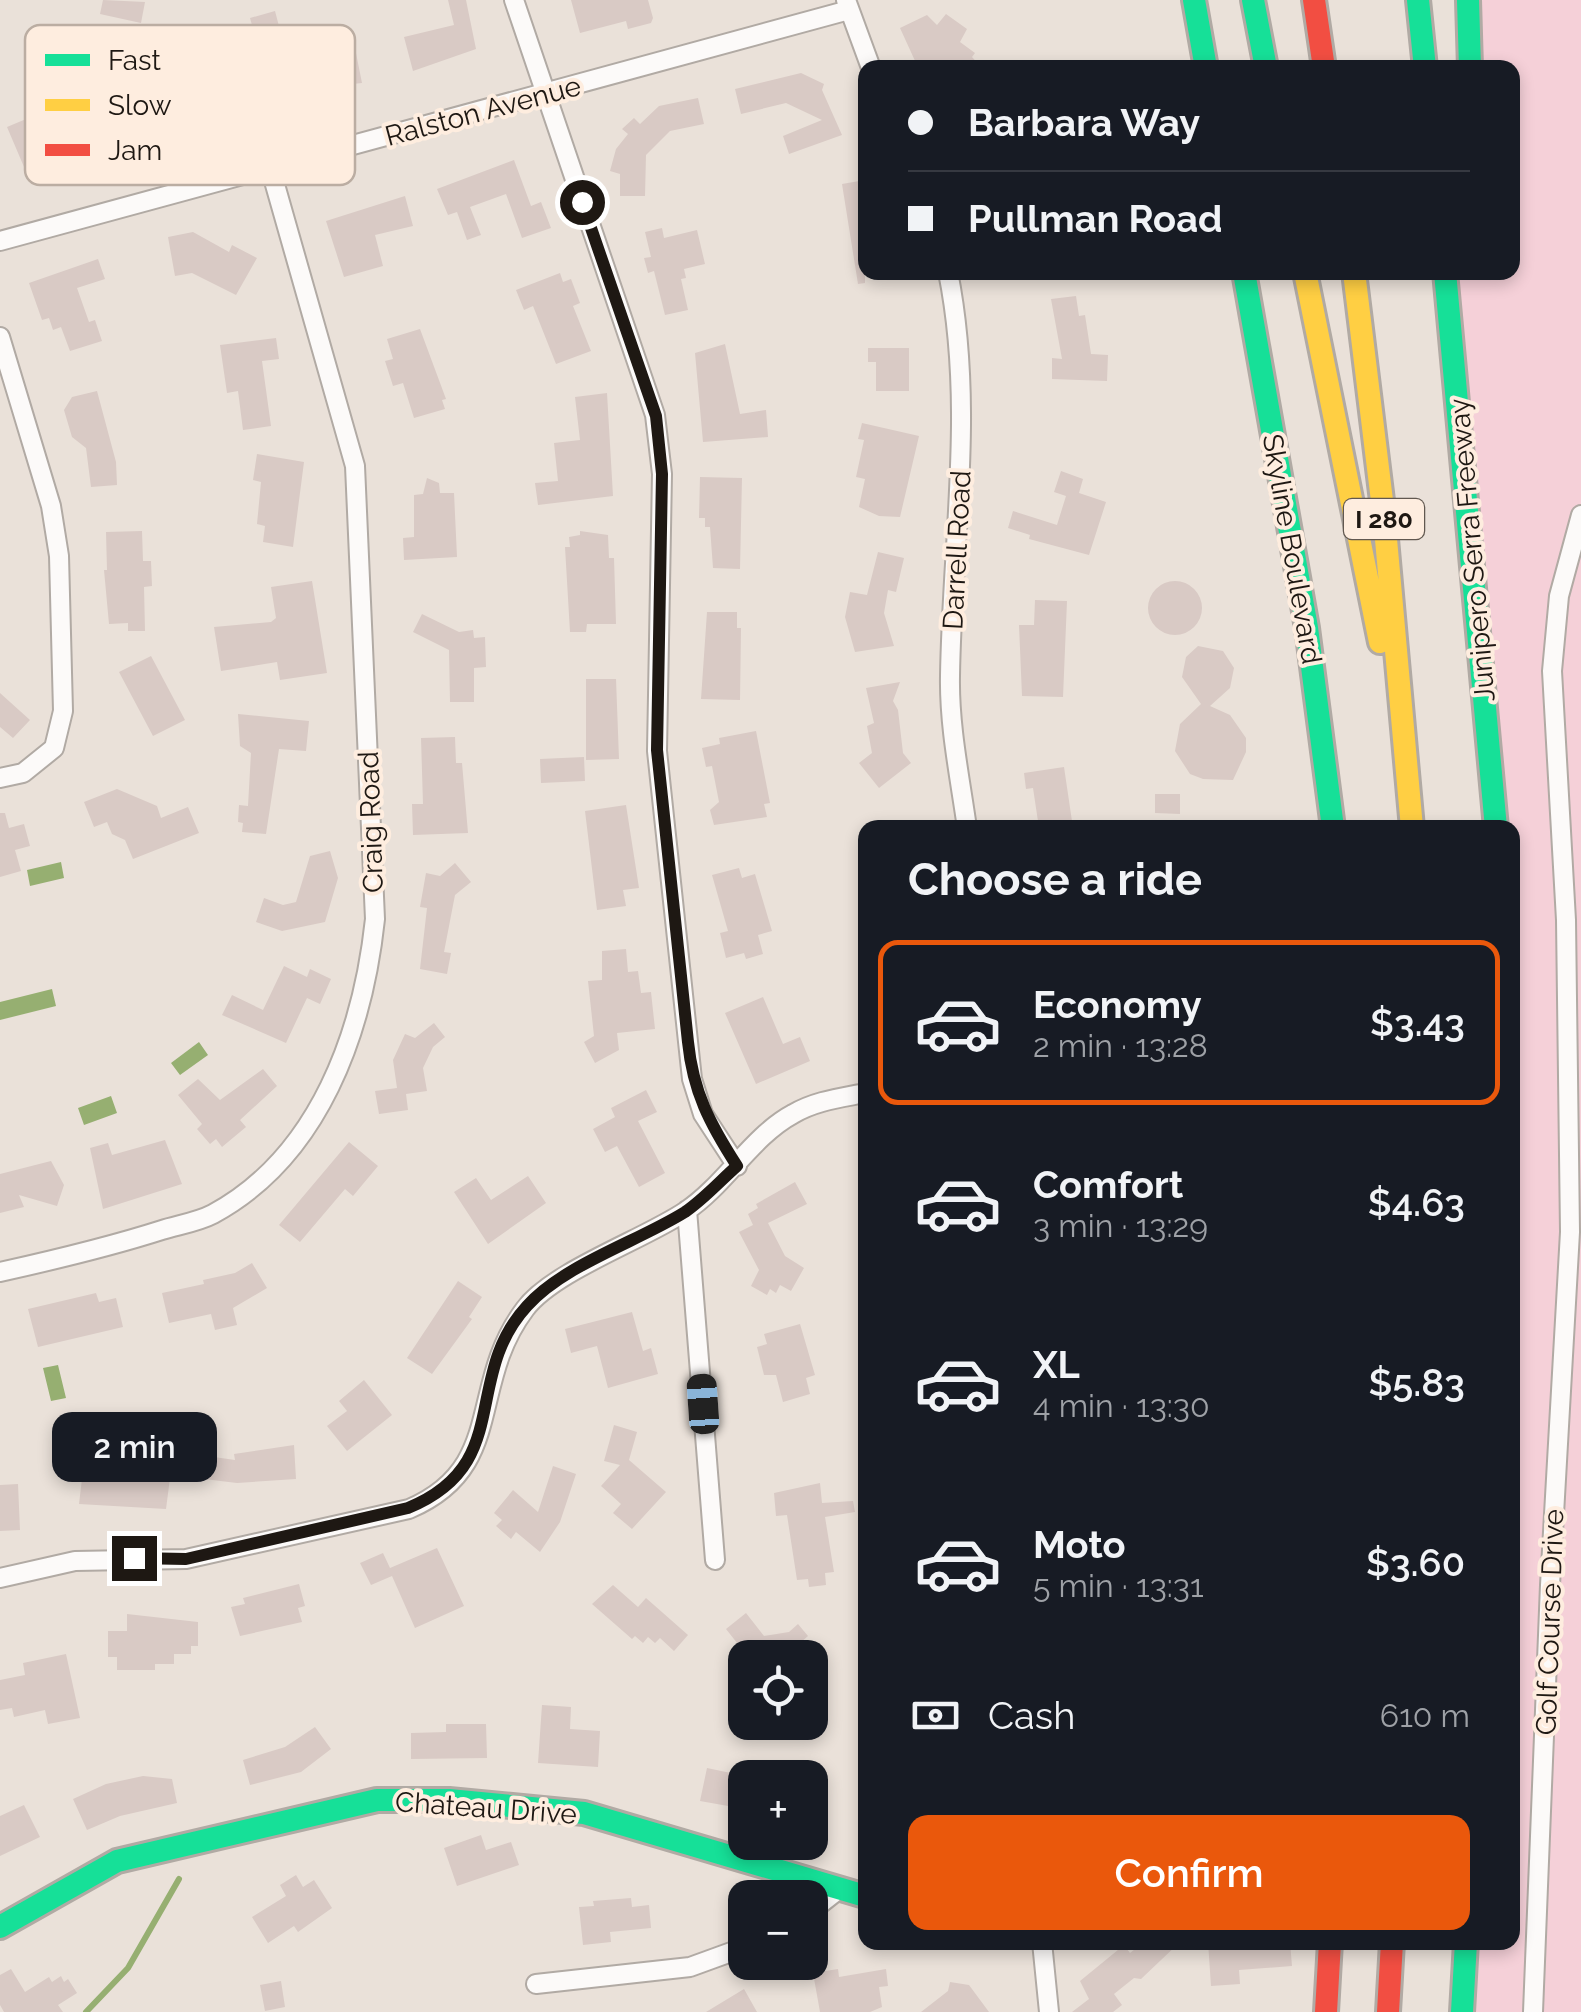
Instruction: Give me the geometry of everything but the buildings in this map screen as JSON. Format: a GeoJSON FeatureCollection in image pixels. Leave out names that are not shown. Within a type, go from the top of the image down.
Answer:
{"type":"FeatureCollection","features":[{"type":"Feature","properties":{"kind":"main road"},"geometry":{"type":"LineString","coordinates":[[1194,0],[1205,60]]}},
{"type":"Feature","properties":{"kind":"main road"},"geometry":{"type":"LineString","coordinates":[[1253,0],[1264,60]]}},
{"type":"Feature","properties":{"kind":"main road"},"geometry":{"type":"LineString","coordinates":[[1314,0],[1323,60]]}},
{"type":"Feature","properties":{"kind":"main road"},"geometry":{"type":"LineString","coordinates":[[1418,0],[1424,60]]}},
{"type":"Feature","properties":{"kind":"main road"},"geometry":{"type":"LineString","coordinates":[[1468,0],[1470,60]]}},
{"type":"Feature","properties":{"kind":"main road","name":"Skyline Boulevard"},"geometry":{"type":"LineString","coordinates":[[1245,280],[1307,628],[1332,820]]}},
{"type":"Feature","properties":{"kind":"main road"},"geometry":{"type":"LineString","coordinates":[[1307,280],[1408,767]]}},
{"type":"Feature","properties":{"kind":"main road","name":"I 280"},"geometry":{"type":"LineString","coordinates":[[1355,280],[1384,517],[1411,820]]}},
{"type":"Feature","properties":{"kind":"main road","name":"Junipero Serra Freeway"},"geometry":{"type":"LineString","coordinates":[[1446,280],[1495,820]]}},
{"type":"Feature","properties":{"kind":"main road"},"geometry":{"type":"LineString","coordinates":[[1452,340],[1466,280]]}},
{"type":"Feature","properties":{"kind":"main road","name":"Chateau Drive"},"geometry":{"type":"LineString","coordinates":[[0,1927],[72,1883],[117,1862],[377,1800],[450,1800],[584,1814],[858,1894]]}},
{"type":"Feature","properties":{"kind":"main road"},"geometry":{"type":"LineString","coordinates":[[1326,2012],[1330,1950]]}},
{"type":"Feature","properties":{"kind":"main road"},"geometry":{"type":"LineString","coordinates":[[1388,2012],[1392,1950]]}},
{"type":"Feature","properties":{"kind":"main road"},"geometry":{"type":"LineString","coordinates":[[1462,2012],[1466,1950]]}},
{"type":"Feature","properties":{"kind":"street"},"geometry":{"type":"LineString","coordinates":[[514,0],[656,416],[662,474],[657,750],[692,1079],[703,1114],[737,1166]]}},
{"type":"Feature","properties":{"kind":"street"},"geometry":{"type":"LineString","coordinates":[[847,5],[868,60]]}},
{"type":"Feature","properties":{"kind":"street","name":"Ralston Avenue"},"geometry":{"type":"LineString","coordinates":[[355,145],[545,95],[847,5]]}},
{"type":"Feature","properties":{"kind":"street","name":"Ralston Avenue"},"geometry":{"type":"LineString","coordinates":[[0,241],[204,185]]}},
{"type":"Feature","properties":{"kind":"street","name":"Craig Road"},"geometry":{"type":"LineString","coordinates":[[0,1272],[127,1241],[212,1214],[256,1182],[323,1101],[347,1051],[368,984],[374,919],[356,466],[275,185]]}},
{"type":"Feature","properties":{"kind":"street","name":"Darrell Road"},"geometry":{"type":"LineString","coordinates":[[950,280],[957,320],[962,444],[950,680],[966,820]]}},
{"type":"Feature","properties":{"kind":"street"},"geometry":{"type":"LineString","coordinates":[[0,337],[52,506],[59,556],[63,710],[54,748],[23,773],[0,778]]}},
{"type":"Feature","properties":{"kind":"street","name":"Golf Course Drive"},"geometry":{"type":"LineString","coordinates":[[1533,2012],[1570,1232],[1566,920],[1552,670],[1559,596],[1581,515]]}},
{"type":"Feature","properties":{"kind":"street"},"geometry":{"type":"LineString","coordinates":[[0,1578],[75,1561],[186,1559],[408,1508],[441,1495],[462,1474],[478,1441],[494,1364],[527,1306],[580,1268],[687,1210],[788,1116],[812,1104],[858,1094]]}},
{"type":"Feature","properties":{"kind":"street"},"geometry":{"type":"LineString","coordinates":[[687,1210],[715,1560]]}},
{"type":"Feature","properties":{"kind":"street"},"geometry":{"type":"LineString","coordinates":[[828,1898],[838,1890]]}},
{"type":"Feature","properties":{"kind":"street"},"geometry":{"type":"LineString","coordinates":[[1043,1950],[1049,2012]]}},
{"type":"Feature","properties":{"kind":"street"},"geometry":{"type":"LineString","coordinates":[[536,1984],[690,1967],[728,1953]]}},
{"type":"Feature","properties":{"kind":"shaded area"},"geometry":{"type":"Polygon","coordinates":[[[1468,0],[1581,0],[1581,2012],[1462,2012],[1466,1950],[1520,1950],[1520,820],[1495,820],[1457,280],[1520,280],[1520,60],[1470,60],[1468,0]]]}},
{"type":"Feature","properties":{"kind":"shaded area"},"geometry":{"type":"Polygon","coordinates":[[[61,862],[64,878],[30,886],[27,870],[61,862]]]}},
{"type":"Feature","properties":{"kind":"shaded area"},"geometry":{"type":"Polygon","coordinates":[[[52,989],[56,1006],[0,1020],[0,1002],[52,989]]]}},
{"type":"Feature","properties":{"kind":"shaded area"},"geometry":{"type":"Polygon","coordinates":[[[199,1042],[208,1055],[180,1075],[171,1063],[199,1042]]]}},
{"type":"Feature","properties":{"kind":"shaded area"},"geometry":{"type":"Polygon","coordinates":[[[111,1096],[117,1113],[84,1125],[78,1108],[111,1096]]]}},
{"type":"Feature","properties":{"kind":"shaded area"},"geometry":{"type":"Polygon","coordinates":[[[58,1365],[66,1398],[51,1401],[43,1368],[58,1365]]]}},
{"type":"Feature","properties":{"kind":"waterway"},"geometry":{"type":"LineString","coordinates":[[86,2012],[128,1968],[179,1879]]}},
{"type":"Feature","properties":{"kind":"traffic: fast"},"geometry":{"type":"LineString","coordinates":[[1194,0],[1205,60]]}},
{"type":"Feature","properties":{"kind":"traffic: fast"},"geometry":{"type":"LineString","coordinates":[[1253,0],[1264,60]]}},
{"type":"Feature","properties":{"kind":"traffic: fast"},"geometry":{"type":"LineString","coordinates":[[1418,0],[1424,60]]}},
{"type":"Feature","properties":{"kind":"traffic: fast"},"geometry":{"type":"LineString","coordinates":[[1468,0],[1470,60]]}},
{"type":"Feature","properties":{"kind":"traffic: fast"},"geometry":{"type":"LineString","coordinates":[[1245,280],[1307,628],[1332,820]]}},
{"type":"Feature","properties":{"kind":"traffic: fast"},"geometry":{"type":"LineString","coordinates":[[1446,280],[1495,820]]}},
{"type":"Feature","properties":{"kind":"traffic: fast"},"geometry":{"type":"LineString","coordinates":[[0,1927],[117,1861],[377,1800],[449,1800],[584,1813],[858,1894]]}},
{"type":"Feature","properties":{"kind":"traffic: fast"},"geometry":{"type":"LineString","coordinates":[[1462,2012],[1466,1950]]}},
{"type":"Feature","properties":{"kind":"traffic: slow"},"geometry":{"type":"LineString","coordinates":[[1307,280],[1380,642]]}},
{"type":"Feature","properties":{"kind":"traffic: slow"},"geometry":{"type":"LineString","coordinates":[[1355,280],[1384,517],[1411,820]]}},
{"type":"Feature","properties":{"kind":"traffic: jam"},"geometry":{"type":"LineString","coordinates":[[1314,0],[1323,60]]}},
{"type":"Feature","properties":{"kind":"traffic: jam"},"geometry":{"type":"LineString","coordinates":[[1326,2012],[1330,1950]]}},
{"type":"Feature","properties":{"kind":"traffic: jam"},"geometry":{"type":"LineString","coordinates":[[1388,2012],[1392,1950]]}},
{"type":"Feature","properties":{"kind":"route"},"geometry":{"type":"LineString","coordinates":[[134,1558],[186,1559],[408,1508],[441,1495],[462,1474],[478,1441],[494,1364],[527,1306],[580,1268],[687,1210],[737,1166],[703,1114],[692,1079],[688,1042],[657,750],[662,474],[656,416],[582,202]]}}]}
